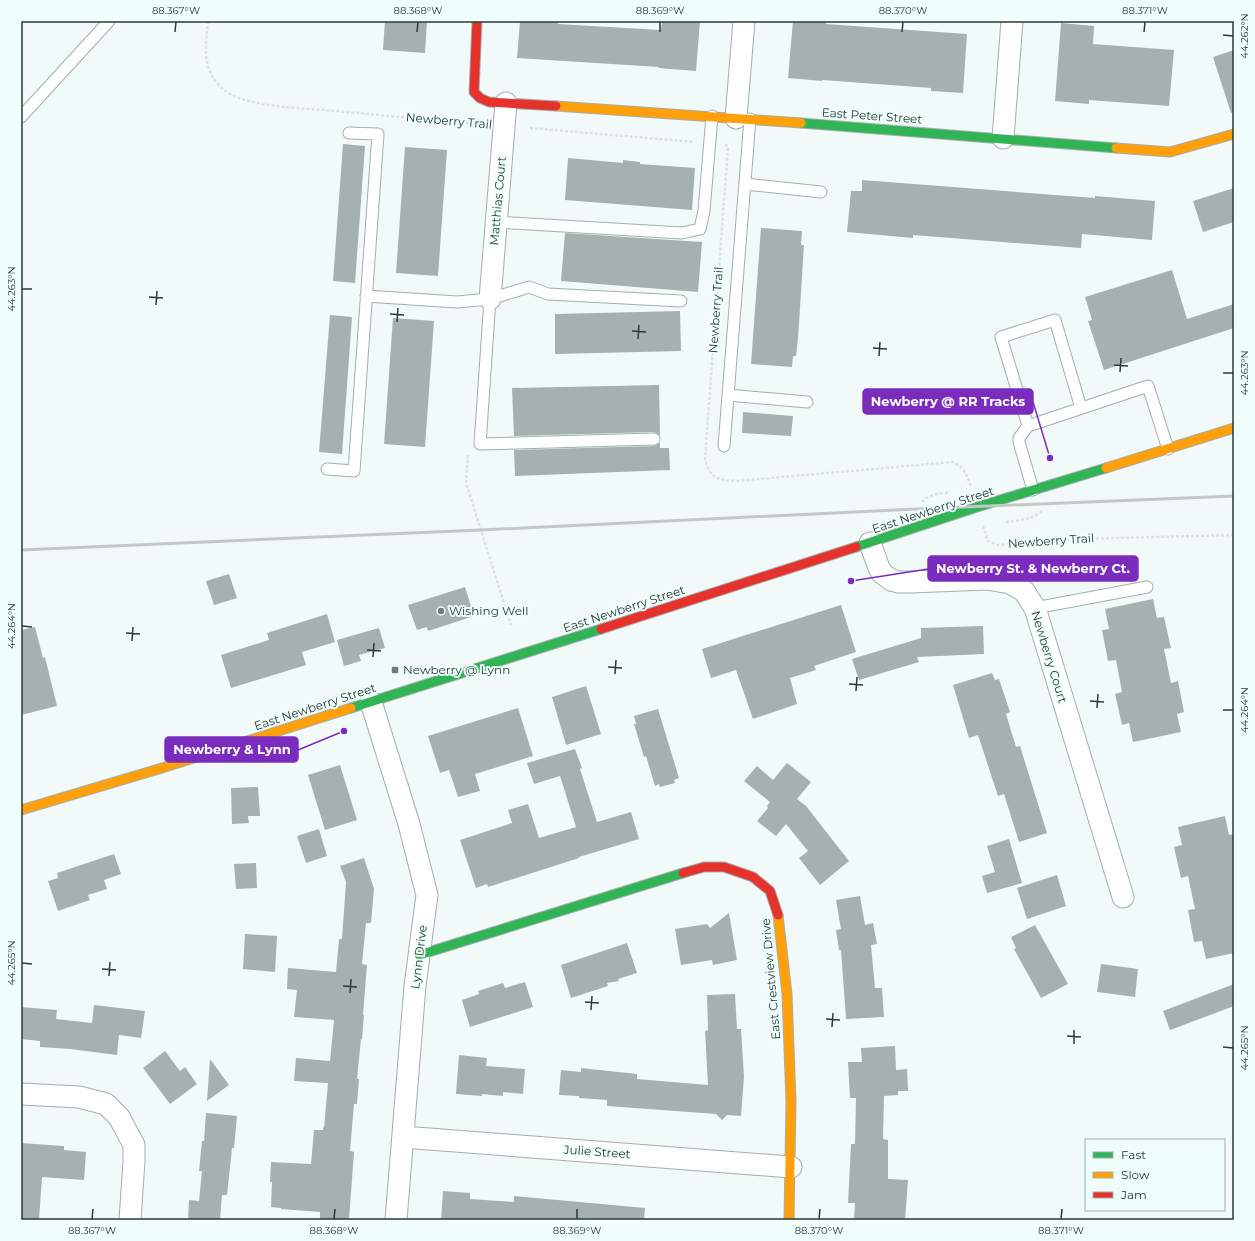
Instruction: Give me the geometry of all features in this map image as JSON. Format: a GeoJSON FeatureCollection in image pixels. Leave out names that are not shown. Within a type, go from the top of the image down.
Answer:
{"type":"FeatureCollection","features":[{"type":"Feature","properties":{"kind":"street","name":"East Peter Street"},"geometry":{"type":"LineString","coordinates":[[477,21],[474,92],[480,98],[489,102],[712,116],[1170,152],[1234,134]]}},
{"type":"Feature","properties":{"kind":"street"},"geometry":{"type":"LineString","coordinates":[[743,119],[744,21]]}},
{"type":"Feature","properties":{"kind":"street"},"geometry":{"type":"LineString","coordinates":[[1003,138],[1012,21]]}},
{"type":"Feature","properties":{"kind":"street","name":"Matthias Court"},"geometry":{"type":"LineString","coordinates":[[490,299],[506,103]]}},
{"type":"Feature","properties":{"kind":"street","name":"East Newberry Street"},"geometry":{"type":"LineString","coordinates":[[21,810],[162,768],[870,543],[977,507],[1234,428]]}},
{"type":"Feature","properties":{"kind":"street","name":"Newberry Court"},"geometry":{"type":"LineString","coordinates":[[870,543],[879,568],[882,573],[891,580],[911,582],[987,579],[1010,583],[1024,591],[1035,608],[1123,897]]}},
{"type":"Feature","properties":{"kind":"street","name":"Lynn Drive"},"geometry":{"type":"LineString","coordinates":[[371,702],[409,824],[427,895],[415,986],[396,1220]]}},
{"type":"Feature","properties":{"kind":"street","name":"East Crestview Drive"},"geometry":{"type":"LineString","coordinates":[[419,955],[691,870],[724,867],[753,877],[770,891],[779,918],[787,994],[791,1101],[789,1220]]}},
{"type":"Feature","properties":{"kind":"street"},"geometry":{"type":"LineString","coordinates":[[21,1094],[79,1097],[106,1104],[119,1117],[134,1145],[130,1220]]}},
{"type":"Feature","properties":{"kind":"street","name":"Julie Street"},"geometry":{"type":"LineString","coordinates":[[403,1137],[791,1167]]}},
{"type":"Feature","properties":{"kind":"lane"},"geometry":{"type":"LineString","coordinates":[[21,117],[109,21]]}},
{"type":"Feature","properties":{"kind":"lane"},"geometry":{"type":"LineString","coordinates":[[497,222],[682,233],[700,229],[704,212],[712,116]]}},
{"type":"Feature","properties":{"kind":"lane"},"geometry":{"type":"LineString","coordinates":[[724,446],[745,184],[743,119]]}},
{"type":"Feature","properties":{"kind":"lane"},"geometry":{"type":"LineString","coordinates":[[328,469],[354,471],[378,134],[349,133]]}},
{"type":"Feature","properties":{"kind":"lane"},"geometry":{"type":"LineString","coordinates":[[745,184],[821,192]]}},
{"type":"Feature","properties":{"kind":"lane"},"geometry":{"type":"LineString","coordinates":[[366,296],[457,302],[490,299],[528,287],[548,294],[681,301]]}},
{"type":"Feature","properties":{"kind":"lane"},"geometry":{"type":"LineString","coordinates":[[490,299],[480,444],[654,439]]}},
{"type":"Feature","properties":{"kind":"lane"},"geometry":{"type":"LineString","coordinates":[[1028,426],[1001,337],[1055,320],[1081,408]]}},
{"type":"Feature","properties":{"kind":"lane"},"geometry":{"type":"LineString","coordinates":[[1033,490],[1019,442],[1019,438],[1028,426],[1148,386],[1168,449]]}},
{"type":"Feature","properties":{"kind":"lane"},"geometry":{"type":"LineString","coordinates":[[728,395],[807,402]]}},
{"type":"Feature","properties":{"kind":"lane"},"geometry":{"type":"LineString","coordinates":[[1035,608],[1147,587]]}},
{"type":"Feature","properties":{"kind":"path","name":"Newberry Trail"},"geometry":{"type":"LineString","coordinates":[[208,21],[205,52],[209,69],[220,86],[230,94],[240,99],[277,105],[710,143],[728,146],[704,459],[709,474],[716,478],[737,481],[952,462],[964,470],[967,475],[988,541],[997,545],[1040,540],[1234,535]]}},
{"type":"Feature","properties":{"kind":"path"},"geometry":{"type":"LineString","coordinates":[[468,454],[466,484],[511,625]]}},
{"type":"Feature","properties":{"kind":"building"},"geometry":{"type":"Polygon","coordinates":[[[385,21],[427,21],[425,53],[383,50],[385,21]]]}},
{"type":"Feature","properties":{"kind":"building"},"geometry":{"type":"Polygon","coordinates":[[[520,21],[558,21],[558,24],[661,30],[662,21],[700,21],[696,71],[658,68],[659,67],[517,58],[520,21]]]}},
{"type":"Feature","properties":{"kind":"building"},"geometry":{"type":"Polygon","coordinates":[[[793,21],[826,21],[826,24],[967,34],[963,93],[931,91],[931,88],[788,78],[793,21]]]}},
{"type":"Feature","properties":{"kind":"building"},"geometry":{"type":"Polygon","coordinates":[[[1061,23],[1094,26],[1093,44],[1174,50],[1169,106],[1089,100],[1089,104],[1055,101],[1061,23]]]}},
{"type":"Feature","properties":{"kind":"building"},"geometry":{"type":"Polygon","coordinates":[[[1234,50],[1234,112],[1231,113],[1213,57],[1234,50]]]}},
{"type":"Feature","properties":{"kind":"building"},"geometry":{"type":"Polygon","coordinates":[[[343,144],[365,146],[355,283],[333,281],[343,144]]]}},
{"type":"Feature","properties":{"kind":"building"},"geometry":{"type":"Polygon","coordinates":[[[405,147],[447,150],[438,276],[396,273],[405,147]]]}},
{"type":"Feature","properties":{"kind":"building"},"geometry":{"type":"Polygon","coordinates":[[[568,158],[623,163],[623,160],[640,162],[640,164],[695,168],[692,210],[565,200],[568,158]]]}},
{"type":"Feature","properties":{"kind":"building"},"geometry":{"type":"Polygon","coordinates":[[[862,180],[1095,198],[1095,196],[1155,201],[1152,240],[1082,234],[1081,248],[913,235],[913,238],[847,232],[851,191],[862,191],[862,180]]]}},
{"type":"Feature","properties":{"kind":"building"},"geometry":{"type":"Polygon","coordinates":[[[1234,188],[1234,222],[1203,232],[1193,201],[1234,188]]]}},
{"type":"Feature","properties":{"kind":"building"},"geometry":{"type":"Polygon","coordinates":[[[761,228],[802,231],[801,245],[804,245],[798,339],[796,356],[793,356],[792,367],[751,364],[761,228]]]}},
{"type":"Feature","properties":{"kind":"building"},"geometry":{"type":"Polygon","coordinates":[[[565,233],[702,242],[698,292],[561,281],[565,233]]]}},
{"type":"Feature","properties":{"kind":"building"},"geometry":{"type":"Polygon","coordinates":[[[1172,270],[1187,319],[1234,304],[1234,328],[1104,370],[1088,321],[1092,320],[1085,297],[1172,270]]]}},
{"type":"Feature","properties":{"kind":"building"},"geometry":{"type":"Polygon","coordinates":[[[680,311],[681,351],[555,354],[555,314],[680,311]]]}},
{"type":"Feature","properties":{"kind":"building"},"geometry":{"type":"Polygon","coordinates":[[[330,315],[352,317],[342,454],[319,452],[330,315]]]}},
{"type":"Feature","properties":{"kind":"building"},"geometry":{"type":"Polygon","coordinates":[[[393,318],[434,321],[425,447],[384,444],[393,318]]]}},
{"type":"Feature","properties":{"kind":"building"},"geometry":{"type":"Polygon","coordinates":[[[659,385],[660,435],[654,432],[514,436],[512,388],[659,385]]]}},
{"type":"Feature","properties":{"kind":"building"},"geometry":{"type":"Polygon","coordinates":[[[743,412],[793,416],[791,436],[742,433],[743,412]]]}},
{"type":"Feature","properties":{"kind":"building"},"geometry":{"type":"Polygon","coordinates":[[[660,443],[660,448],[669,448],[670,470],[515,476],[514,450],[654,446],[660,443]]]}},
{"type":"Feature","properties":{"kind":"building"},"geometry":{"type":"Polygon","coordinates":[[[229,574],[237,598],[214,605],[206,581],[229,574]]]}},
{"type":"Feature","properties":{"kind":"building","name":"Wishing Well"},"geometry":{"type":"Polygon","coordinates":[[[465,587],[474,616],[428,631],[427,627],[417,630],[408,605],[465,587]]]}},
{"type":"Feature","properties":{"kind":"building"},"geometry":{"type":"Polygon","coordinates":[[[1153,599],[1157,618],[1164,617],[1171,648],[1164,649],[1171,683],[1178,681],[1184,712],[1177,714],[1181,732],[1133,742],[1129,723],[1122,725],[1115,694],[1122,692],[1116,660],[1108,661],[1102,630],[1109,629],[1105,609],[1153,599]]]}},
{"type":"Feature","properties":{"kind":"building"},"geometry":{"type":"Polygon","coordinates":[[[841,605],[856,652],[814,666],[816,670],[790,678],[797,704],[753,719],[736,670],[711,678],[702,649],[841,605]]]}},
{"type":"Feature","properties":{"kind":"building"},"geometry":{"type":"Polygon","coordinates":[[[327,614],[335,642],[302,652],[306,665],[231,688],[221,655],[269,640],[267,633],[327,614]]]}},
{"type":"Feature","properties":{"kind":"building"},"geometry":{"type":"Polygon","coordinates":[[[983,626],[984,654],[917,657],[919,662],[859,680],[852,659],[921,638],[921,628],[983,626]]]}},
{"type":"Feature","properties":{"kind":"building"},"geometry":{"type":"Polygon","coordinates":[[[35,627],[43,658],[45,657],[57,706],[21,715],[21,630],[35,627]]]}},
{"type":"Feature","properties":{"kind":"building"},"geometry":{"type":"Polygon","coordinates":[[[379,628],[385,648],[359,655],[361,661],[344,666],[337,640],[379,628]]]}},
{"type":"Feature","properties":{"kind":"building"},"geometry":{"type":"Polygon","coordinates":[[[992,673],[995,680],[999,679],[1010,712],[1006,714],[1016,747],[1020,746],[1047,833],[1019,842],[1004,794],[998,796],[978,735],[969,738],[953,685],[992,673]]]}},
{"type":"Feature","properties":{"kind":"building"},"geometry":{"type":"Polygon","coordinates":[[[586,686],[601,734],[566,745],[552,697],[586,686]]]}},
{"type":"Feature","properties":{"kind":"building"},"geometry":{"type":"Polygon","coordinates":[[[518,708],[533,756],[475,774],[480,791],[458,797],[449,770],[440,773],[428,736],[518,708]]]}},
{"type":"Feature","properties":{"kind":"building"},"geometry":{"type":"Polygon","coordinates":[[[658,709],[679,778],[674,780],[675,783],[660,787],[659,784],[655,786],[634,724],[636,724],[634,716],[658,709]]]}},
{"type":"Feature","properties":{"kind":"building"},"geometry":{"type":"Polygon","coordinates":[[[575,749],[582,768],[580,769],[597,822],[631,812],[639,839],[488,887],[487,884],[476,888],[460,840],[512,823],[508,810],[528,804],[539,838],[576,827],[560,776],[534,784],[527,763],[575,749]]]}},
{"type":"Feature","properties":{"kind":"building"},"geometry":{"type":"Polygon","coordinates":[[[787,763],[811,782],[797,799],[806,806],[849,861],[820,885],[799,858],[808,851],[786,824],[776,836],[757,821],[768,808],[767,806],[770,802],[744,781],[757,766],[773,780],[787,763]]]}},
{"type":"Feature","properties":{"kind":"building"},"geometry":{"type":"Polygon","coordinates":[[[340,765],[357,820],[325,830],[308,775],[340,765]]]}},
{"type":"Feature","properties":{"kind":"building"},"geometry":{"type":"Polygon","coordinates":[[[258,787],[260,816],[248,816],[249,823],[232,824],[231,788],[258,787]]]}},
{"type":"Feature","properties":{"kind":"building"},"geometry":{"type":"Polygon","coordinates":[[[1225,816],[1229,835],[1234,834],[1234,953],[1206,959],[1202,941],[1194,942],[1188,910],[1195,909],[1188,876],[1181,878],[1174,847],[1182,845],[1178,827],[1225,816]]]}},
{"type":"Feature","properties":{"kind":"building"},"geometry":{"type":"Polygon","coordinates":[[[319,829],[327,856],[306,863],[297,836],[319,829]]]}},
{"type":"Feature","properties":{"kind":"building"},"geometry":{"type":"Polygon","coordinates":[[[1009,839],[1022,883],[987,893],[982,876],[995,872],[987,846],[1009,839]]]}},
{"type":"Feature","properties":{"kind":"building"},"geometry":{"type":"Polygon","coordinates":[[[114,854],[121,874],[104,880],[107,889],[88,895],[90,900],[58,911],[48,881],[58,878],[57,873],[114,854]]]}},
{"type":"Feature","properties":{"kind":"building"},"geometry":{"type":"Polygon","coordinates":[[[364,858],[374,889],[371,923],[366,923],[362,964],[367,965],[362,1039],[357,1079],[359,1079],[357,1104],[354,1104],[350,1151],[354,1152],[349,1220],[320,1220],[320,1212],[271,1207],[271,1162],[311,1164],[314,1130],[323,1130],[323,1127],[324,1128],[328,1083],[294,1081],[296,1058],[330,1061],[334,1020],[294,1017],[297,990],[287,989],[288,968],[336,972],[339,939],[342,939],[346,882],[340,866],[364,858]]]}},
{"type":"Feature","properties":{"kind":"building"},"geometry":{"type":"Polygon","coordinates":[[[256,863],[257,888],[236,889],[234,864],[256,863]]]}},
{"type":"Feature","properties":{"kind":"building"},"geometry":{"type":"Polygon","coordinates":[[[1057,875],[1066,906],[1027,919],[1017,888],[1057,875]]]}},
{"type":"Feature","properties":{"kind":"building"},"geometry":{"type":"Polygon","coordinates":[[[860,896],[865,925],[873,923],[877,944],[871,945],[875,988],[882,988],[884,1017],[846,1019],[841,950],[839,950],[836,930],[841,929],[836,900],[860,896]]]}},
{"type":"Feature","properties":{"kind":"building"},"geometry":{"type":"Polygon","coordinates":[[[729,913],[737,960],[713,965],[712,960],[681,965],[675,929],[707,924],[710,928],[729,913]]]}},
{"type":"Feature","properties":{"kind":"building"},"geometry":{"type":"Polygon","coordinates":[[[1035,925],[1068,984],[1041,998],[1014,949],[1016,948],[1011,937],[1035,925]]]}},
{"type":"Feature","properties":{"kind":"building"},"geometry":{"type":"Polygon","coordinates":[[[245,934],[277,936],[275,972],[243,969],[245,934]]]}},
{"type":"Feature","properties":{"kind":"building"},"geometry":{"type":"Polygon","coordinates":[[[627,943],[637,973],[618,979],[619,981],[607,983],[608,986],[571,998],[561,965],[627,943]]]}},
{"type":"Feature","properties":{"kind":"building"},"geometry":{"type":"Polygon","coordinates":[[[1101,964],[1138,969],[1135,997],[1097,992],[1101,964]]]}},
{"type":"Feature","properties":{"kind":"building"},"geometry":{"type":"Polygon","coordinates":[[[525,982],[533,1007],[470,1027],[462,1000],[479,994],[478,991],[503,983],[505,988],[525,982]]]}},
{"type":"Feature","properties":{"kind":"building"},"geometry":{"type":"Polygon","coordinates":[[[1234,984],[1234,1006],[1170,1030],[1163,1011],[1234,984]]]}},
{"type":"Feature","properties":{"kind":"building"},"geometry":{"type":"Polygon","coordinates":[[[735,994],[737,1029],[741,1029],[744,1077],[741,1116],[727,1115],[722,1120],[716,1114],[607,1106],[607,1100],[559,1095],[561,1070],[581,1072],[581,1068],[637,1074],[637,1079],[708,1085],[705,1031],[708,1030],[707,995],[735,994]]]}},
{"type":"Feature","properties":{"kind":"building"},"geometry":{"type":"Polygon","coordinates":[[[94,1005],[145,1011],[141,1038],[119,1035],[117,1055],[40,1047],[40,1041],[21,1039],[21,1007],[57,1010],[56,1019],[92,1023],[94,1005]]]}},
{"type":"Feature","properties":{"kind":"building"},"geometry":{"type":"Polygon","coordinates":[[[895,1046],[896,1070],[907,1069],[908,1091],[898,1091],[898,1095],[884,1096],[883,1139],[888,1140],[888,1179],[908,1180],[905,1220],[854,1220],[855,1203],[848,1203],[851,1144],[855,1144],[856,1098],[850,1098],[848,1062],[862,1062],[861,1048],[895,1046]]]}},
{"type":"Feature","properties":{"kind":"building"},"geometry":{"type":"Polygon","coordinates":[[[165,1051],[180,1071],[185,1067],[197,1084],[170,1104],[143,1068],[165,1051]]]}},
{"type":"Feature","properties":{"kind":"building"},"geometry":{"type":"Polygon","coordinates":[[[459,1055],[487,1058],[486,1066],[525,1069],[523,1094],[503,1092],[503,1096],[482,1094],[482,1096],[456,1094],[459,1055]]]}},
{"type":"Feature","properties":{"kind":"building"},"geometry":{"type":"Polygon","coordinates":[[[210,1059],[229,1085],[207,1101],[210,1059]]]}},
{"type":"Feature","properties":{"kind":"building"},"geometry":{"type":"Polygon","coordinates":[[[206,1113],[237,1116],[227,1195],[222,1195],[220,1220],[188,1220],[189,1200],[199,1201],[202,1171],[199,1171],[202,1141],[204,1141],[206,1113]]]}},
{"type":"Feature","properties":{"kind":"building"},"geometry":{"type":"Polygon","coordinates":[[[21,1143],[64,1146],[64,1150],[86,1152],[84,1180],[42,1177],[39,1220],[21,1220],[21,1143]]]}},
{"type":"Feature","properties":{"kind":"building"},"geometry":{"type":"Polygon","coordinates":[[[443,1191],[470,1193],[470,1199],[514,1202],[514,1196],[645,1208],[644,1220],[441,1220],[443,1191]]]}},
{"type":"Feature","properties":{"kind":"railway"},"geometry":{"type":"LineString","coordinates":[[21,550],[1234,496]]}},
{"type":"Feature","properties":{"kind":"traffic: fast"},"geometry":{"type":"LineString","coordinates":[[801,123],[1116,148]]}},
{"type":"Feature","properties":{"kind":"traffic: fast"},"geometry":{"type":"LineString","coordinates":[[856,547],[977,507],[1106,468]]}},
{"type":"Feature","properties":{"kind":"traffic: fast"},"geometry":{"type":"LineString","coordinates":[[351,708],[601,629]]}},
{"type":"Feature","properties":{"kind":"traffic: fast"},"geometry":{"type":"LineString","coordinates":[[419,955],[683,873]]}},
{"type":"Feature","properties":{"kind":"traffic: slow"},"geometry":{"type":"LineString","coordinates":[[556,106],[801,123]]}},
{"type":"Feature","properties":{"kind":"traffic: slow"},"geometry":{"type":"LineString","coordinates":[[1116,148],[1170,152],[1234,134]]}},
{"type":"Feature","properties":{"kind":"traffic: slow"},"geometry":{"type":"LineString","coordinates":[[1106,468],[1234,428]]}},
{"type":"Feature","properties":{"kind":"traffic: slow"},"geometry":{"type":"LineString","coordinates":[[21,810],[162,768],[351,708]]}},
{"type":"Feature","properties":{"kind":"traffic: slow"},"geometry":{"type":"LineString","coordinates":[[778,915],[787,994],[791,1101],[789,1220]]}},
{"type":"Feature","properties":{"kind":"traffic: jam"},"geometry":{"type":"LineString","coordinates":[[477,21],[474,92],[480,98],[489,102],[556,106]]}},
{"type":"Feature","properties":{"kind":"traffic: jam"},"geometry":{"type":"LineString","coordinates":[[601,629],[856,547]]}},
{"type":"Feature","properties":{"kind":"traffic: jam"},"geometry":{"type":"LineString","coordinates":[[683,873],[704,867],[724,867],[753,877],[770,891],[778,915]]}},
{"type":"Feature","properties":{"kind":"place","name":"Newberry @ RR Tracks"},"geometry":{"type":"Point","coordinates":[1050,458]}},
{"type":"Feature","properties":{"kind":"place","name":"Newberry St. & Newberry Ct."},"geometry":{"type":"Point","coordinates":[851,581]}},
{"type":"Feature","properties":{"kind":"place","name":"Wishing Well"},"geometry":{"type":"Point","coordinates":[441,611]}},
{"type":"Feature","properties":{"kind":"place","name":"Newberry @ Lynn"},"geometry":{"type":"Point","coordinates":[395,670]}},
{"type":"Feature","properties":{"kind":"place","name":"Newberry & Lynn"},"geometry":{"type":"Point","coordinates":[344,731]}}]}
